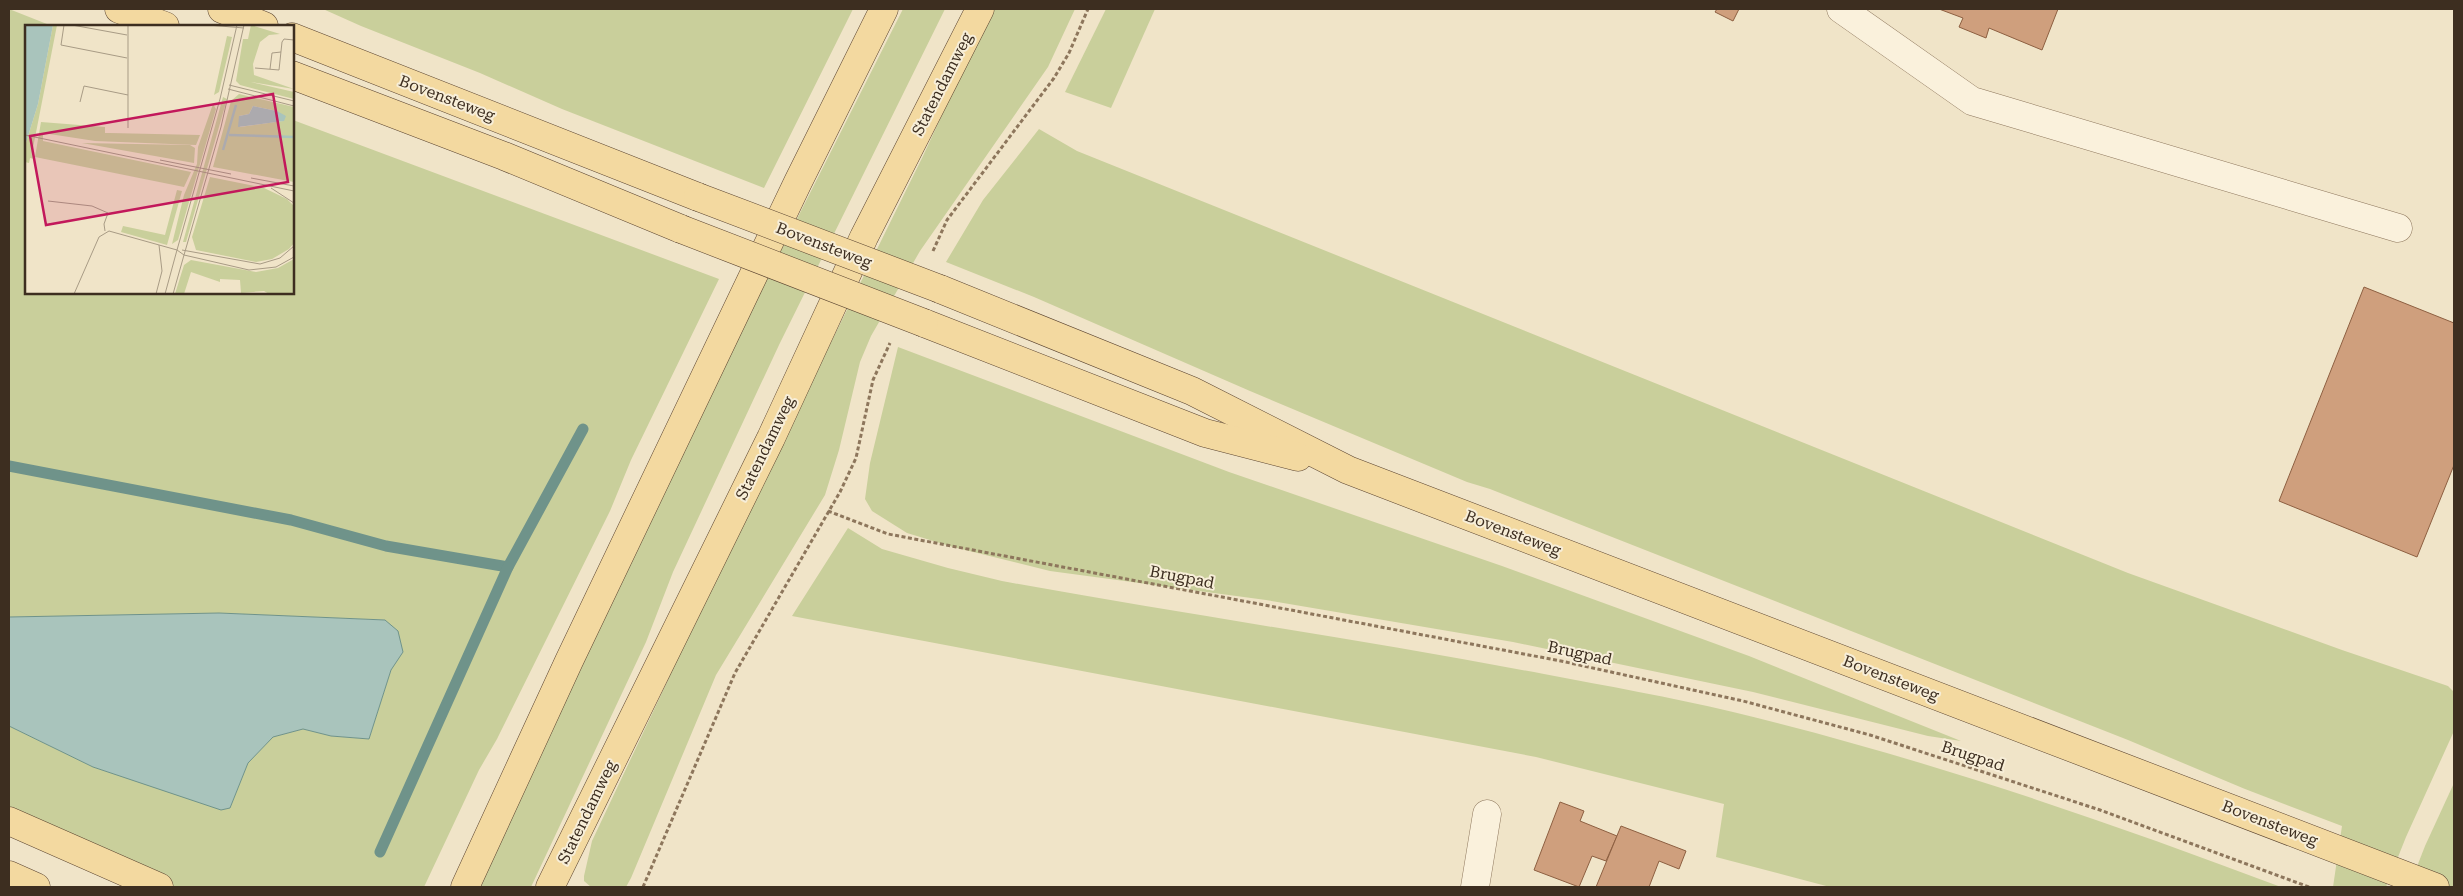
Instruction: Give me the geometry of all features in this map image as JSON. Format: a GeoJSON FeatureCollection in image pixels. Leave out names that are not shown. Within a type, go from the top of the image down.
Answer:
{"type":"FeatureCollection","features":[{"type":"Feature","properties":{"kind":"main road"},"geometry":{"type":"LineString","coordinates":[[119,9],[162,25]]}},
{"type":"Feature","properties":{"kind":"main road"},"geometry":{"type":"LineString","coordinates":[[465,887],[569,661],[732,324],[798,182],[884,9]]}},
{"type":"Feature","properties":{"kind":"main road","name":"Statendamweg"},"geometry":{"type":"LineString","coordinates":[[550,887],[771,438],[864,237],[980,9]]}},
{"type":"Feature","properties":{"kind":"main road","name":"Bovensteweg"},"geometry":{"type":"LineString","coordinates":[[294,38],[940,289],[1192,391],[1348,470],[2321,842],[2434,887]]}},
{"type":"Feature","properties":{"kind":"main road","name":"Bovensteweg"},"geometry":{"type":"LineString","coordinates":[[294,76],[504,156],[681,230],[1205,433],[1348,470]]}},
{"type":"Feature","properties":{"kind":"main road"},"geometry":{"type":"LineString","coordinates":[[9,820],[159,887]]}},
{"type":"Feature","properties":{"kind":"main road"},"geometry":{"type":"LineString","coordinates":[[9,875],[36,887]]}},
{"type":"Feature","properties":{"kind":"street"},"geometry":{"type":"LineString","coordinates":[[1841,9],[1972,101],[2398,228]]}},
{"type":"Feature","properties":{"kind":"street"},"geometry":{"type":"LineString","coordinates":[[1475,887],[1487,814]]}},
{"type":"Feature","properties":{"kind":"path","name":"Brugpad"},"geometry":{"type":"LineString","coordinates":[[643,887],[735,673],[828,511],[888,534],[1561,662],[1744,701],[1870,735],[2100,810],[2309,887]]}},
{"type":"Feature","properties":{"kind":"green space"},"geometry":{"type":"Polygon","coordinates":[[[9,9],[49,25],[25,25],[25,294],[294,294],[294,120],[719,279],[631,460],[610,511],[497,739],[479,770],[424,887],[175,887],[9,812],[9,726],[93,767],[221,809],[230,808],[248,763],[273,737],[303,729],[331,736],[369,739],[391,670],[403,652],[385,620],[219,613],[9,617],[9,9]]]}},
{"type":"Feature","properties":{"kind":"green space"},"geometry":{"type":"Polygon","coordinates":[[[323,9],[853,9],[764,188],[562,109],[480,73],[323,9]]]}},
{"type":"Feature","properties":{"kind":"green space"},"geometry":{"type":"Polygon","coordinates":[[[903,9],[945,9],[779,345],[673,572],[646,642],[531,887],[474,887],[712,387],[903,9]]]}},
{"type":"Feature","properties":{"kind":"green space"},"geometry":{"type":"Polygon","coordinates":[[[991,9],[1075,9],[1048,67],[920,251],[871,336],[860,362],[839,450],[825,495],[716,675],[631,878],[626,887],[591,887],[584,881],[584,876],[592,841],[668,680],[683,642],[923,156],[991,9]]]}},
{"type":"Feature","properties":{"kind":"green space"},"geometry":{"type":"Polygon","coordinates":[[[1106,9],[1155,9],[1111,108],[1065,92],[1106,9]]]}},
{"type":"Feature","properties":{"kind":"green space"},"geometry":{"type":"Polygon","coordinates":[[[1039,129],[1077,151],[2128,573],[2448,686],[2454,692],[2454,731],[2406,837],[2386,887],[2333,887],[2342,826],[1490,489],[1467,482],[1250,391],[1034,297],[946,262],[983,200],[1039,129]]]}},
{"type":"Feature","properties":{"kind":"green space"},"geometry":{"type":"Polygon","coordinates":[[[898,347],[1229,472],[1502,566],[1749,656],[1961,741],[1928,736],[1753,692],[1513,642],[1266,600],[1050,571],[953,547],[907,533],[872,511],[865,499],[870,463],[898,347]]]}},
{"type":"Feature","properties":{"kind":"green space"},"geometry":{"type":"Polygon","coordinates":[[[848,528],[882,549],[1002,581],[1476,662],[1686,701],[1733,712],[1872,749],[2010,791],[2146,837],[2281,887],[1830,887],[1716,857],[1724,804],[1536,757],[792,616],[848,528]]]}},
{"type":"Feature","properties":{"kind":"green space"},"geometry":{"type":"Polygon","coordinates":[[[2454,783],[2454,887],[2409,887],[2425,846],[2454,783]]]}},
{"type":"Feature","properties":{"kind":"water"},"geometry":{"type":"Polygon","coordinates":[[[219,613],[385,620],[398,631],[403,652],[391,670],[369,739],[331,736],[303,729],[273,737],[248,763],[230,808],[221,810],[93,767],[9,726],[9,617],[219,613]]]}},
{"type":"Feature","properties":{"kind":"building"},"geometry":{"type":"Polygon","coordinates":[[[1717,9],[1739,9],[1733,21],[1715,12],[1717,9]]]}},
{"type":"Feature","properties":{"kind":"building"},"geometry":{"type":"Polygon","coordinates":[[[1939,9],[2058,9],[2042,50],[1989,28],[1986,38],[1959,27],[1963,18],[1939,9]]]}},
{"type":"Feature","properties":{"kind":"building"},"geometry":{"type":"Polygon","coordinates":[[[2364,287],[2454,323],[2454,465],[2417,557],[2279,501],[2364,287]]]}},
{"type":"Feature","properties":{"kind":"building"},"geometry":{"type":"Polygon","coordinates":[[[1560,802],[1584,811],[1580,821],[1617,836],[1606,861],[1592,856],[1579,887],[1534,870],[1560,802]]]}},
{"type":"Feature","properties":{"kind":"building"},"geometry":{"type":"Polygon","coordinates":[[[1621,826],[1686,851],[1679,869],[1659,861],[1649,887],[1596,887],[1621,826]]]}},
{"type":"Feature","properties":{"kind":"waterway"},"geometry":{"type":"LineString","coordinates":[[380,852],[508,567],[583,429]]}},
{"type":"Feature","properties":{"kind":"waterway"},"geometry":{"type":"LineString","coordinates":[[9,466],[291,520],[386,546],[508,567]]}}]}
